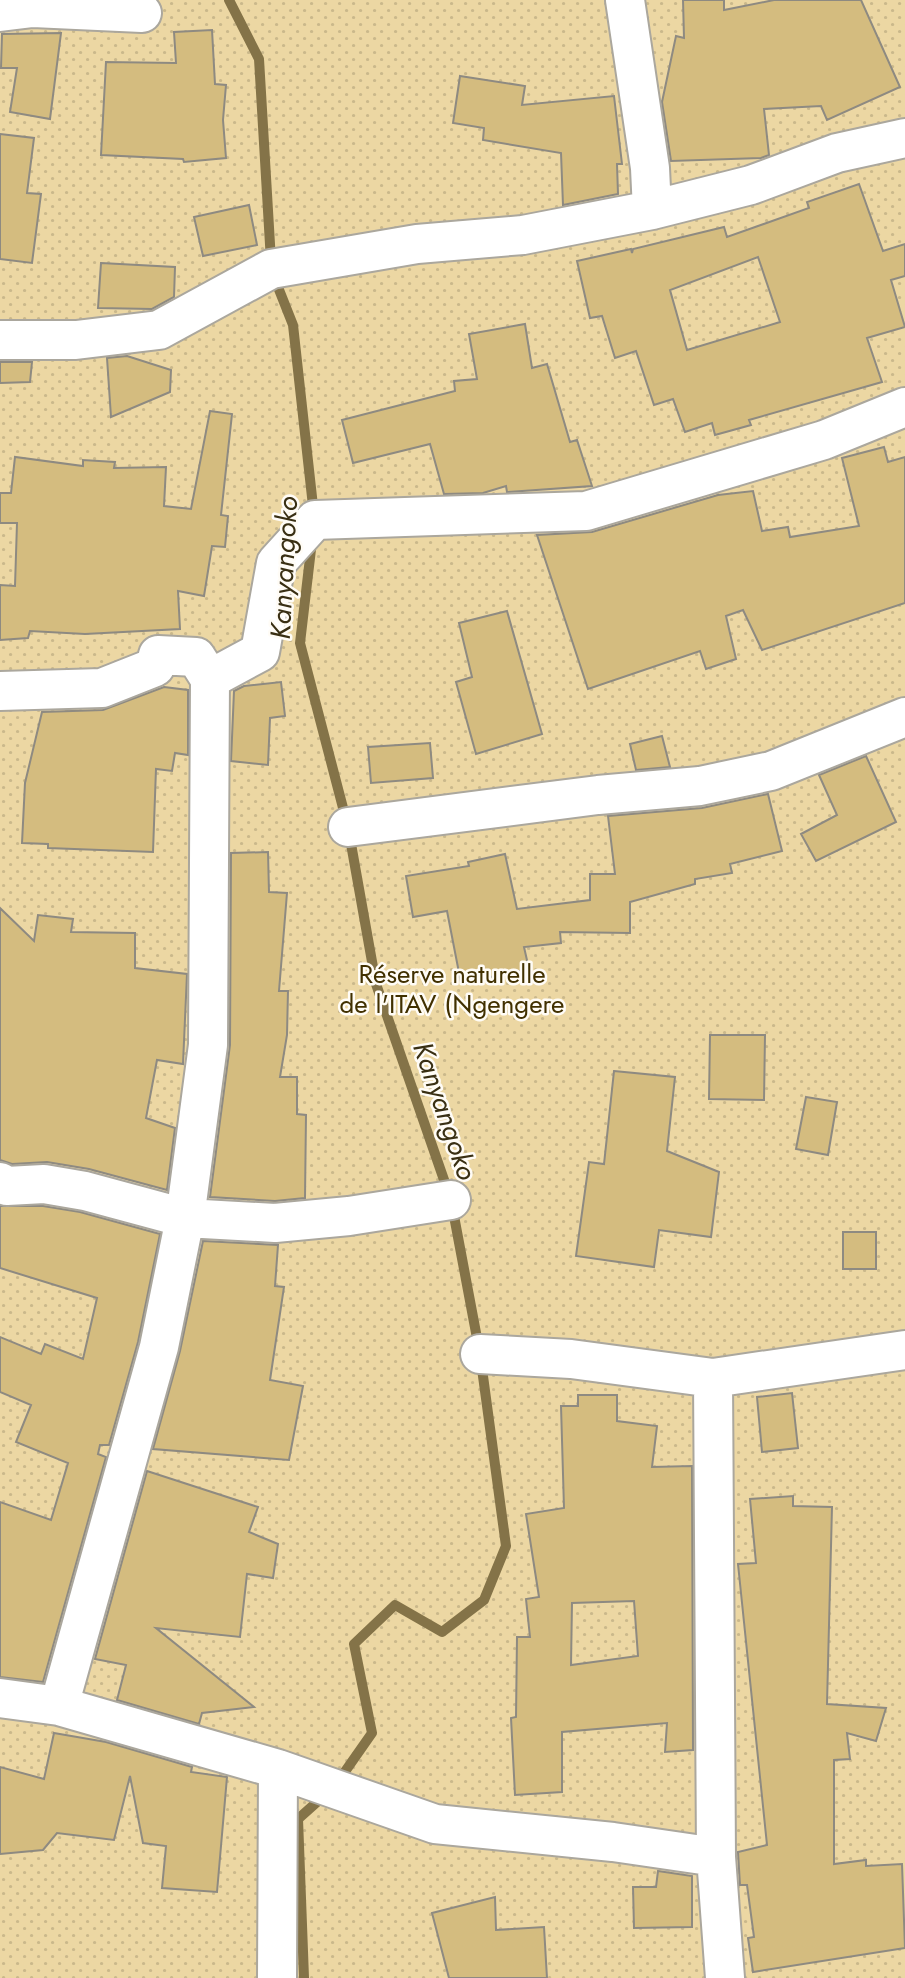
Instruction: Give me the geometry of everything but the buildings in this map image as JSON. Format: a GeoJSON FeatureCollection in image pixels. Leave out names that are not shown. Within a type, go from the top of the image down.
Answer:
{"type":"FeatureCollection","features":[{"type":"Feature","properties":{"kind":"street"},"geometry":{"type":"LineString","coordinates":[[625,0],[650,168],[652,210]]}},
{"type":"Feature","properties":{"kind":"street"},"geometry":{"type":"LineString","coordinates":[[0,12],[33,8],[142,13]]}},
{"type":"Feature","properties":{"kind":"street"},"geometry":{"type":"LineString","coordinates":[[0,340],[76,340],[159,330],[271,269],[417,244],[523,235],[652,210],[751,185],[837,153],[905,138]]}},
{"type":"Feature","properties":{"kind":"street"},"geometry":{"type":"LineString","coordinates":[[210,679],[260,652],[276,564],[315,520],[586,511],[824,440],[905,407]]}},
{"type":"Feature","properties":{"kind":"street"},"geometry":{"type":"LineString","coordinates":[[0,691],[102,688],[155,667],[158,655],[196,657],[210,679],[208,1045],[185,1218],[159,1347],[59,1706]]}},
{"type":"Feature","properties":{"kind":"street"},"geometry":{"type":"LineString","coordinates":[[348,827],[598,795],[699,786],[771,771],[905,717]]}},
{"type":"Feature","properties":{"kind":"street"},"geometry":{"type":"LineString","coordinates":[[0,1182],[6,1186],[44,1184],[85,1191],[185,1218],[275,1223],[349,1216],[452,1200]]}},
{"type":"Feature","properties":{"kind":"street"},"geometry":{"type":"LineString","coordinates":[[480,1354],[571,1359],[713,1378],[905,1350]]}},
{"type":"Feature","properties":{"kind":"street"},"geometry":{"type":"LineString","coordinates":[[713,1378],[716,1857],[724,1978]]}},
{"type":"Feature","properties":{"kind":"street"},"geometry":{"type":"LineString","coordinates":[[0,1699],[59,1706],[278,1769],[435,1824],[613,1842],[716,1857]]}},
{"type":"Feature","properties":{"kind":"street"},"geometry":{"type":"LineString","coordinates":[[277,1978],[278,1769]]}},
{"type":"Feature","properties":{"kind":"green space","name":"Réserve naturelle de l'ITAV (Ngengere"},"geometry":{"type":"Polygon","coordinates":[[[0,0],[905,0],[905,1978],[0,1978],[0,0]]]}},
{"type":"Feature","properties":{"kind":"waterway","name":"Kanyangoko"},"geometry":{"type":"LineString","coordinates":[[229,0],[259,59],[271,261]]}},
{"type":"Feature","properties":{"kind":"waterway","name":"Kanyangoko"},"geometry":{"type":"LineString","coordinates":[[274,277],[293,325],[314,515]]}},
{"type":"Feature","properties":{"kind":"waterway","name":"Kanyangoko"},"geometry":{"type":"LineString","coordinates":[[312,541],[300,643],[348,827],[376,984],[451,1200],[480,1354],[506,1546],[484,1600],[442,1632],[395,1605],[354,1644],[372,1733],[337,1783]]}},
{"type":"Feature","properties":{"kind":"waterway","name":"Kanyangoko"},"geometry":{"type":"LineString","coordinates":[[304,1978],[298,1819],[326,1794]]}}]}
